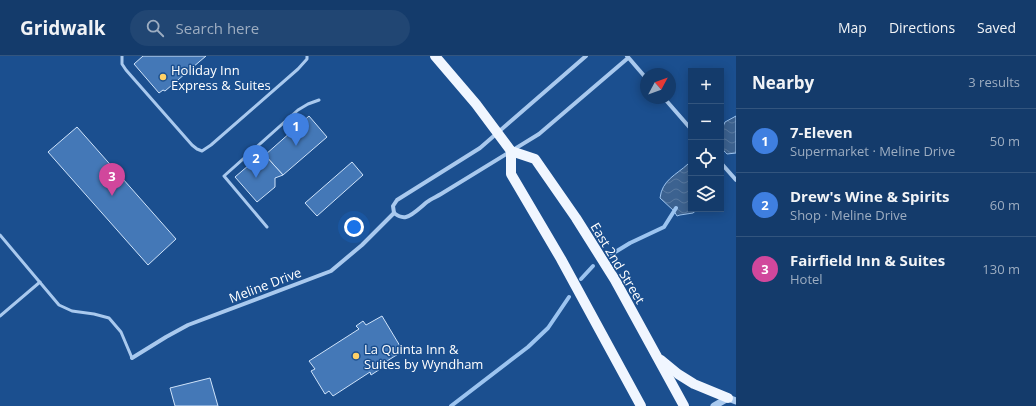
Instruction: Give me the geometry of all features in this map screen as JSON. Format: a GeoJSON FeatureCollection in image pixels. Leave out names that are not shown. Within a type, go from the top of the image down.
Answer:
{"type":"FeatureCollection","features":[{"type":"Feature","properties":{"kind":"main road"},"geometry":{"type":"LineString","coordinates":[[435,56],[476,104],[511,151],[511,174],[561,259],[641,406]]}},
{"type":"Feature","properties":{"kind":"main road","name":"East 2nd Street"},"geometry":{"type":"LineString","coordinates":[[511,151],[535,159],[576,218],[615,280],[684,406]]}},
{"type":"Feature","properties":{"kind":"main road"},"geometry":{"type":"LineString","coordinates":[[657,358],[694,384],[732,399]]}},
{"type":"Feature","properties":{"kind":"street"},"geometry":{"type":"LineString","coordinates":[[497,133],[586,56]]}},
{"type":"Feature","properties":{"kind":"street"},"geometry":{"type":"LineString","coordinates":[[394,214],[402,217],[410,216],[429,201],[539,134],[627,57],[640,71]]}},
{"type":"Feature","properties":{"kind":"street"},"geometry":{"type":"LineString","coordinates":[[669,104],[688,126]]}},
{"type":"Feature","properties":{"kind":"street","name":"Meline Drive"},"geometry":{"type":"LineString","coordinates":[[132,358],[188,325],[330,271],[362,245],[394,214],[393,206],[396,200],[480,148],[497,133]]}},
{"type":"Feature","properties":{"kind":"street"},"geometry":{"type":"LineString","coordinates":[[724,166],[736,180]]}},
{"type":"Feature","properties":{"kind":"street"},"geometry":{"type":"LineString","coordinates":[[714,406],[732,399]]}},
{"type":"Feature","properties":{"kind":"lane"},"geometry":{"type":"LineString","coordinates":[[122,56],[122,64],[126,70],[197,150],[202,150],[211,145],[298,69],[307,59],[307,56]]}},
{"type":"Feature","properties":{"kind":"lane"},"geometry":{"type":"LineString","coordinates":[[268,227],[224,176],[298,110],[319,100]]}},
{"type":"Feature","properties":{"kind":"lane"},"geometry":{"type":"LineString","coordinates":[[0,234],[59,305],[72,311],[110,318],[121,332],[132,358]]}},
{"type":"Feature","properties":{"kind":"lane"},"geometry":{"type":"LineString","coordinates":[[0,316],[40,282]]}},
{"type":"Feature","properties":{"kind":"water"},"geometry":{"type":"Polygon","coordinates":[[[736,116],[736,153],[727,154],[724,150],[725,122],[736,116]]]}},
{"type":"Feature","properties":{"kind":"water"},"geometry":{"type":"Polygon","coordinates":[[[688,164],[688,212],[694,212],[693,213],[677,216],[674,211],[660,198],[661,192],[670,178],[688,164]]]}},
{"type":"Feature","properties":{"kind":"building","name":"Holiday Inn Express & Suites"},"geometry":{"type":"Polygon","coordinates":[[[143,56],[206,56],[165,91],[163,90],[159,93],[134,64],[143,56]]]}},
{"type":"Feature","properties":{"kind":"building"},"geometry":{"type":"Polygon","coordinates":[[[309,116],[327,137],[283,175],[265,155],[309,116]]]}},
{"type":"Feature","properties":{"kind":"building"},"geometry":{"type":"Polygon","coordinates":[[[77,127],[176,239],[148,265],[48,152],[77,127]]]}},
{"type":"Feature","properties":{"kind":"building"},"geometry":{"type":"Polygon","coordinates":[[[263,153],[283,175],[275,178],[275,187],[257,202],[235,177],[263,153]]]}},
{"type":"Feature","properties":{"kind":"building"},"geometry":{"type":"Polygon","coordinates":[[[352,162],[363,175],[317,216],[305,203],[352,162]]]}},
{"type":"Feature","properties":{"kind":"building","name":"La Quinta Inn & Suites by Wyndham"},"geometry":{"type":"Polygon","coordinates":[[[382,316],[403,351],[387,361],[388,364],[371,375],[370,372],[333,396],[329,391],[325,394],[311,371],[315,369],[309,361],[359,329],[356,326],[363,321],[366,325],[382,316]]]}},
{"type":"Feature","properties":{"kind":"building"},"geometry":{"type":"Polygon","coordinates":[[[210,378],[218,406],[175,406],[170,388],[210,378]]]}},
{"type":"Feature","properties":{"kind":"waterway"},"geometry":{"type":"LineString","coordinates":[[612,254],[630,243],[664,227],[676,208]]}},
{"type":"Feature","properties":{"kind":"waterway"},"geometry":{"type":"LineString","coordinates":[[581,279],[593,266]]}},
{"type":"Feature","properties":{"kind":"waterway"},"geometry":{"type":"LineString","coordinates":[[451,406],[528,347],[548,328],[569,297]]}},
{"type":"Feature","properties":{"kind":"place","name":"Holiday Inn Express & Suites"},"geometry":{"type":"Point","coordinates":[163,77]}},
{"type":"Feature","properties":{"kind":"place","name":"7-Eleven"},"geometry":{"type":"Point","coordinates":[296,146]}},
{"type":"Feature","properties":{"kind":"place","name":"Drew's Wine & Spirits"},"geometry":{"type":"Point","coordinates":[256,178]}},
{"type":"Feature","properties":{"kind":"place","name":"Fairfield Inn & Suites"},"geometry":{"type":"Point","coordinates":[112,196]}},
{"type":"Feature","properties":{"kind":"place","name":"La Quinta Inn & Suites by Wyndham"},"geometry":{"type":"Point","coordinates":[356,356]}}]}
